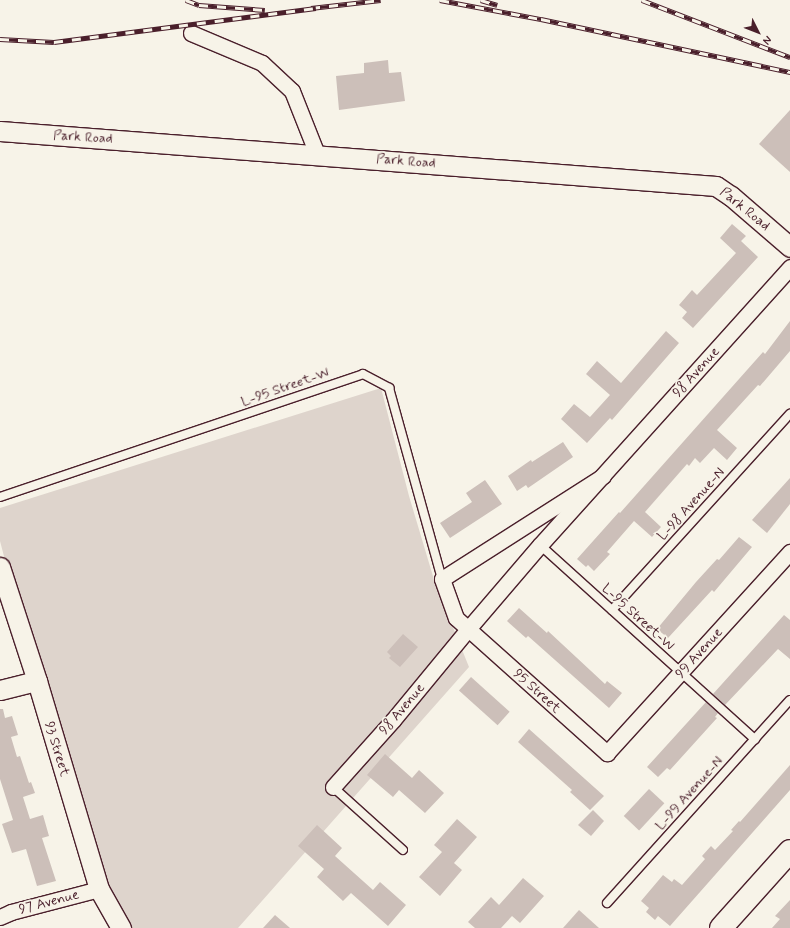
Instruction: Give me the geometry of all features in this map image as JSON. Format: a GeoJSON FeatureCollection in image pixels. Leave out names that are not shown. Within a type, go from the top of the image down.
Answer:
{"type":"FeatureCollection","features":[{"type":"Feature","properties":{"kind":"main road"},"geometry":{"type":"LineString","coordinates":[[721,928],[790,851]]}},
{"type":"Feature","properties":{"kind":"street"},"geometry":{"type":"LineString","coordinates":[[191,33],[262,63],[292,91],[317,154]]}},
{"type":"Feature","properties":{"kind":"street","name":"Park Road"},"geometry":{"type":"LineString","coordinates":[[0,132],[317,154],[716,186],[731,196],[790,247]]}},
{"type":"Feature","properties":{"kind":"street","name":"98 Avenue"},"geometry":{"type":"LineString","coordinates":[[334,787],[393,720],[540,545],[790,267]]}},
{"type":"Feature","properties":{"kind":"street","name":"98 Avenue"},"geometry":{"type":"LineString","coordinates":[[442,579],[603,476]]}},
{"type":"Feature","properties":{"kind":"street","name":"99 Avenue"},"geometry":{"type":"LineString","coordinates":[[607,753],[682,673],[790,552]]}},
{"type":"Feature","properties":{"kind":"street","name":"93 Street"},"geometry":{"type":"LineString","coordinates":[[0,567],[37,681],[100,888],[121,928]]}},
{"type":"Feature","properties":{"kind":"street"},"geometry":{"type":"LineString","coordinates":[[442,579],[456,618],[468,629]]}},
{"type":"Feature","properties":{"kind":"street","name":"95 Street"},"geometry":{"type":"LineString","coordinates":[[468,629],[607,753]]}},
{"type":"Feature","properties":{"kind":"street"},"geometry":{"type":"LineString","coordinates":[[0,690],[37,681]]}},
{"type":"Feature","properties":{"kind":"street","name":"97 Avenue"},"geometry":{"type":"LineString","coordinates":[[0,917],[11,912],[100,888]]}},
{"type":"Feature","properties":{"kind":"lane","name":"L-95 Street-W"},"geometry":{"type":"LineString","coordinates":[[0,497],[363,374],[388,388],[442,579]]}},
{"type":"Feature","properties":{"kind":"lane","name":"L-98 Avenue-N"},"geometry":{"type":"LineString","coordinates":[[612,610],[790,414]]}},
{"type":"Feature","properties":{"kind":"lane","name":"L-95 Street-W"},"geometry":{"type":"LineString","coordinates":[[540,545],[755,739]]}},
{"type":"Feature","properties":{"kind":"lane","name":"L-99 Avenue-N"},"geometry":{"type":"LineString","coordinates":[[607,903],[790,700]]}},
{"type":"Feature","properties":{"kind":"lane"},"geometry":{"type":"LineString","coordinates":[[334,787],[404,850]]}},
{"type":"Feature","properties":{"kind":"shaded area"},"geometry":{"type":"Polygon","coordinates":[[[381,388],[409,496],[435,583],[469,667],[238,928],[112,928],[90,886],[0,541],[0,508],[381,388]]]}},
{"type":"Feature","properties":{"kind":"building"},"geometry":{"type":"Polygon","coordinates":[[[388,60],[389,73],[401,72],[405,101],[339,110],[336,76],[364,73],[364,63],[388,60]]]}},
{"type":"Feature","properties":{"kind":"building"},"geometry":{"type":"Polygon","coordinates":[[[790,110],[790,172],[759,144],[790,110]]]}},
{"type":"Feature","properties":{"kind":"building"},"geometry":{"type":"Polygon","coordinates":[[[732,224],[746,236],[741,241],[758,257],[693,328],[682,318],[687,312],[679,305],[692,290],[697,295],[736,253],[720,238],[732,224]]]}},
{"type":"Feature","properties":{"kind":"building"},"geometry":{"type":"Polygon","coordinates":[[[790,321],[790,351],[760,386],[758,385],[717,430],[737,448],[727,460],[714,448],[700,463],[695,458],[689,466],[687,464],[645,512],[661,527],[652,537],[634,521],[607,552],[610,554],[594,571],[588,565],[586,567],[577,559],[619,512],[620,513],[763,352],[765,354],[790,321]]]}},
{"type":"Feature","properties":{"kind":"building"},"geometry":{"type":"Polygon","coordinates":[[[666,331],[679,343],[612,420],[610,418],[587,443],[561,419],[574,404],[590,417],[610,395],[586,374],[597,361],[621,383],[666,331]]]}},
{"type":"Feature","properties":{"kind":"building"},"geometry":{"type":"Polygon","coordinates":[[[563,442],[573,457],[528,488],[526,485],[517,491],[508,476],[531,460],[532,462],[563,442]]]}},
{"type":"Feature","properties":{"kind":"building"},"geometry":{"type":"Polygon","coordinates":[[[790,478],[790,504],[767,533],[752,520],[790,478]]]}},
{"type":"Feature","properties":{"kind":"building"},"geometry":{"type":"Polygon","coordinates":[[[485,480],[502,504],[450,538],[440,523],[472,502],[466,493],[485,480]]]}},
{"type":"Feature","properties":{"kind":"building"},"geometry":{"type":"Polygon","coordinates":[[[739,537],[752,547],[714,592],[712,590],[668,638],[657,629],[696,582],[717,559],[719,560],[739,537]]]}},
{"type":"Feature","properties":{"kind":"building"},"geometry":{"type":"Polygon","coordinates":[[[519,608],[547,633],[548,631],[605,684],[607,681],[622,693],[609,708],[528,636],[526,638],[507,621],[519,608]]]}},
{"type":"Feature","properties":{"kind":"building"},"geometry":{"type":"Polygon","coordinates":[[[784,615],[790,620],[790,659],[778,649],[725,705],[713,694],[784,615]]]}},
{"type":"Feature","properties":{"kind":"building"},"geometry":{"type":"Polygon","coordinates":[[[403,634],[418,647],[400,667],[389,658],[391,656],[387,652],[403,634]]]}},
{"type":"Feature","properties":{"kind":"building"},"geometry":{"type":"Polygon","coordinates":[[[471,677],[510,712],[498,725],[459,690],[471,677]]]}},
{"type":"Feature","properties":{"kind":"building"},"geometry":{"type":"Polygon","coordinates":[[[706,702],[718,713],[715,717],[717,718],[670,770],[667,768],[658,777],[647,767],[706,702]]]}},
{"type":"Feature","properties":{"kind":"building"},"geometry":{"type":"Polygon","coordinates":[[[0,709],[3,709],[5,718],[12,716],[18,735],[11,737],[17,757],[20,756],[29,783],[31,782],[35,793],[23,797],[30,819],[43,815],[49,836],[42,838],[56,881],[37,886],[26,849],[12,853],[2,824],[13,820],[0,779],[0,709]]]}},
{"type":"Feature","properties":{"kind":"building"},"geometry":{"type":"Polygon","coordinates":[[[529,729],[604,796],[590,810],[570,792],[572,790],[518,742],[529,729]]]}},
{"type":"Feature","properties":{"kind":"building"},"geometry":{"type":"Polygon","coordinates":[[[385,754],[412,778],[419,770],[444,793],[425,813],[399,790],[393,797],[367,775],[385,754]]]}},
{"type":"Feature","properties":{"kind":"building"},"geometry":{"type":"Polygon","coordinates":[[[790,765],[790,790],[670,926],[658,916],[655,920],[646,912],[649,908],[641,901],[663,875],[672,882],[674,879],[682,885],[705,859],[702,856],[711,846],[715,850],[733,831],[731,830],[739,821],[740,822],[790,765]]]}},
{"type":"Feature","properties":{"kind":"building"},"geometry":{"type":"Polygon","coordinates":[[[649,789],[664,803],[639,830],[624,816],[649,789]]]}},
{"type":"Feature","properties":{"kind":"building"},"geometry":{"type":"Polygon","coordinates":[[[593,810],[604,821],[591,836],[578,825],[593,810]]]}},
{"type":"Feature","properties":{"kind":"building"},"geometry":{"type":"Polygon","coordinates":[[[457,819],[477,837],[454,863],[462,870],[440,896],[419,877],[442,852],[434,845],[457,819]]]}},
{"type":"Feature","properties":{"kind":"building"},"geometry":{"type":"Polygon","coordinates":[[[317,825],[342,848],[335,856],[373,890],[380,882],[406,905],[388,926],[351,893],[343,901],[317,877],[324,869],[298,846],[317,825]]]}},
{"type":"Feature","properties":{"kind":"building"},"geometry":{"type":"Polygon","coordinates":[[[523,878],[544,896],[520,923],[512,916],[501,928],[475,928],[468,922],[491,897],[499,905],[523,878]]]}},
{"type":"Feature","properties":{"kind":"building"},"geometry":{"type":"Polygon","coordinates":[[[790,900],[790,928],[772,928],[780,919],[775,916],[790,900]]]}},
{"type":"Feature","properties":{"kind":"building"},"geometry":{"type":"Polygon","coordinates":[[[579,910],[599,928],[563,928],[579,910]]]}},
{"type":"Feature","properties":{"kind":"building"},"geometry":{"type":"Polygon","coordinates":[[[275,915],[290,928],[263,928],[275,915]]]}},
{"type":"Feature","properties":{"kind":"railway"},"geometry":{"type":"LineString","coordinates":[[186,0],[199,5],[265,10]]}},
{"type":"Feature","properties":{"kind":"railway"},"geometry":{"type":"LineString","coordinates":[[311,8],[381,0]]}},
{"type":"Feature","properties":{"kind":"railway"},"geometry":{"type":"LineString","coordinates":[[440,0],[541,19],[790,72]]}},
{"type":"Feature","properties":{"kind":"railway"},"geometry":{"type":"LineString","coordinates":[[481,0],[497,5]]}},
{"type":"Feature","properties":{"kind":"railway"},"geometry":{"type":"LineString","coordinates":[[642,0],[790,57]]}},
{"type":"Feature","properties":{"kind":"railway"},"geometry":{"type":"LineString","coordinates":[[0,39],[54,42],[316,8]]}}]}
